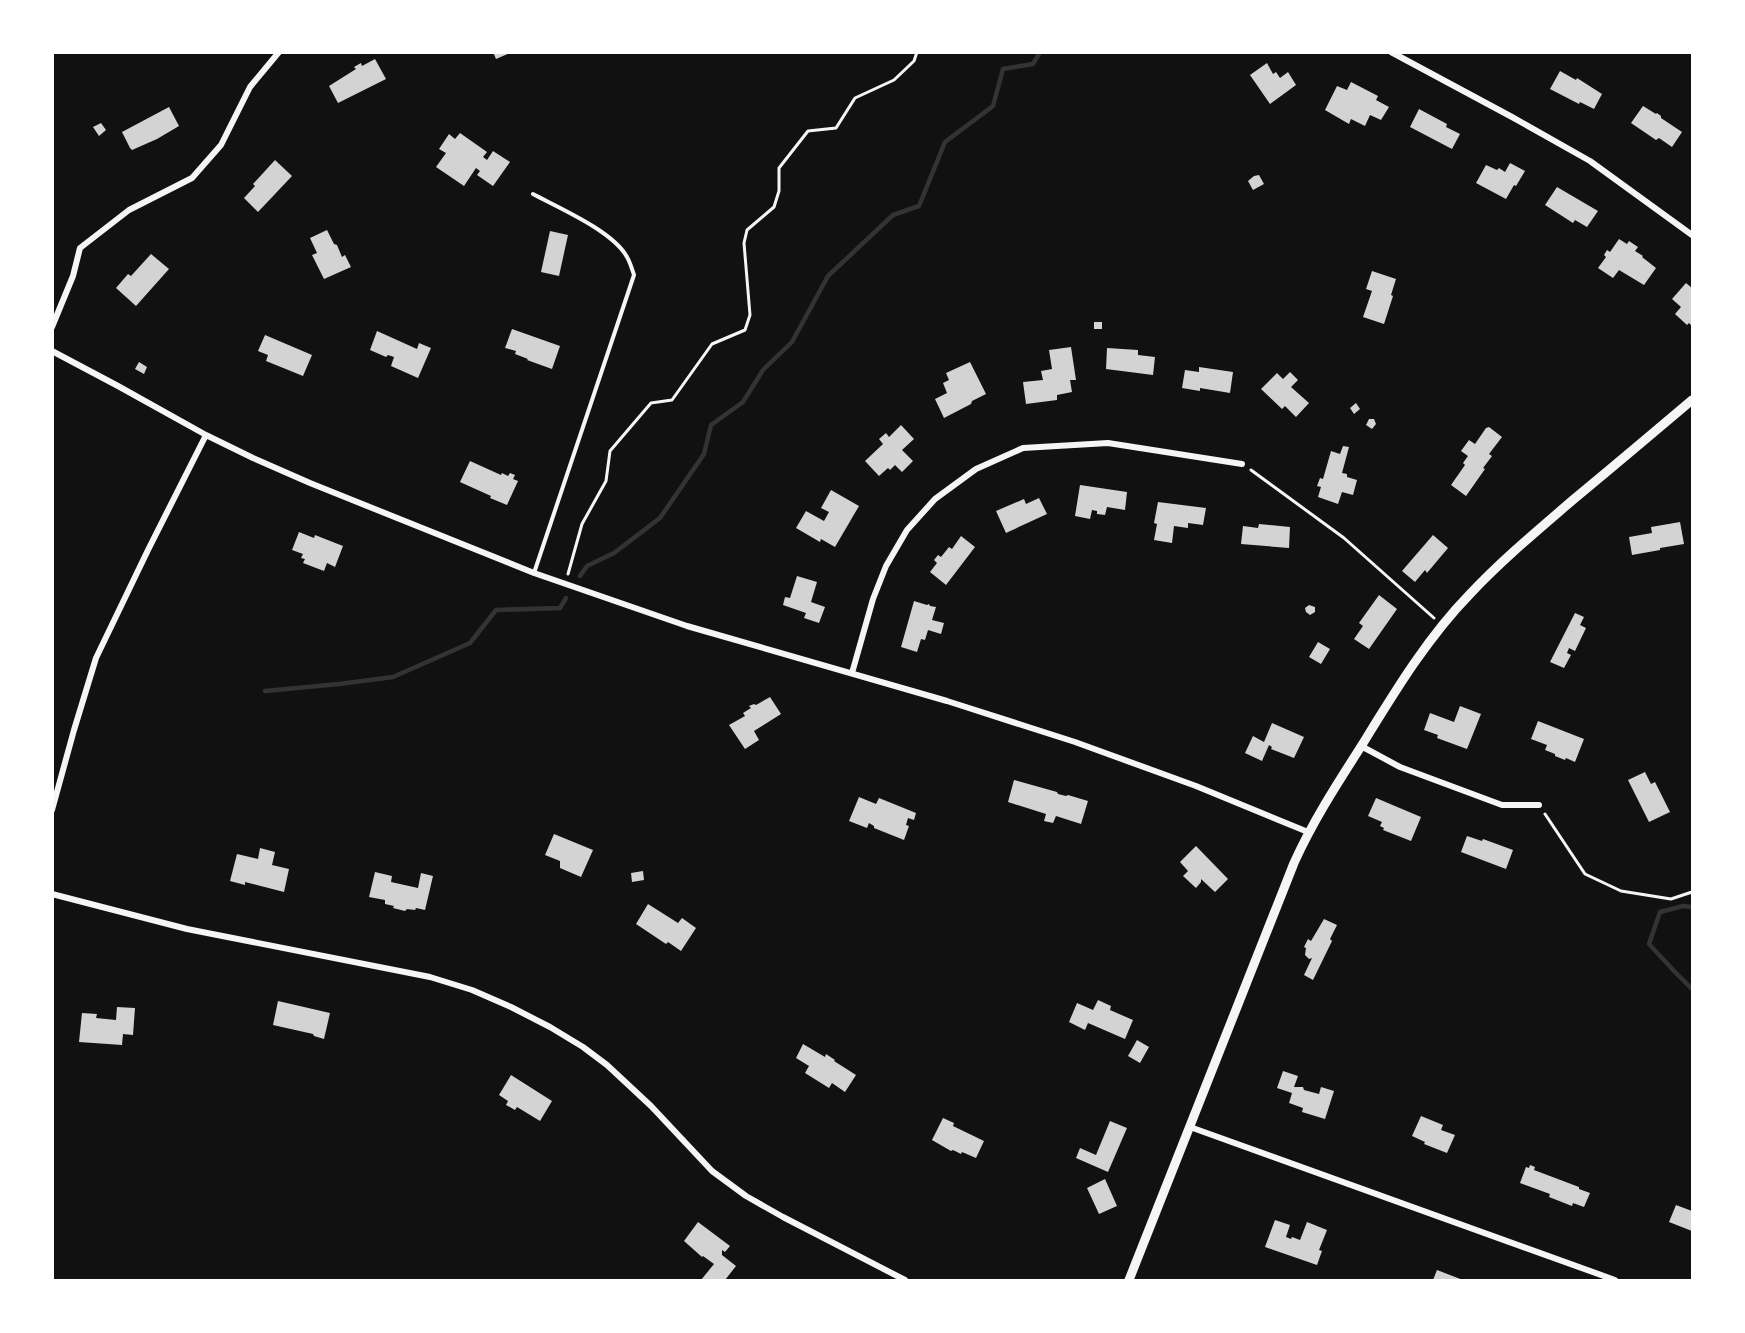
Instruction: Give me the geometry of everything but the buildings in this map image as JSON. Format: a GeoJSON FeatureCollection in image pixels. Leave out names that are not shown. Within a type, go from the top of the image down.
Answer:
{"type":"FeatureCollection","features":[{"type":"Feature","properties":{"kind":"street"},"geometry":{"type":"LineString","coordinates":[[52,327],[73,276],[80,248],[129,210],[192,178],[221,145],[250,87],[279,52]]}},
{"type":"Feature","properties":{"kind":"street"},"geometry":{"type":"LineString","coordinates":[[1391,52],[1590,161],[1692,235]]}},
{"type":"Feature","properties":{"kind":"street"},"geometry":{"type":"LineString","coordinates":[[52,351],[109,380],[206,435],[309,483],[534,573],[687,626],[986,713],[1129,761],[1308,832]]}},
{"type":"Feature","properties":{"kind":"street"},"geometry":{"type":"LineString","coordinates":[[1129,1281],[1270,919],[1308,832],[1361,746],[1414,664],[1469,595],[1517,548],[1692,400]]}},
{"type":"Feature","properties":{"kind":"street"},"geometry":{"type":"LineString","coordinates":[[52,810],[96,658],[206,435]]}},
{"type":"Feature","properties":{"kind":"street"},"geometry":{"type":"LineString","coordinates":[[852,673],[873,599],[886,566],[908,530],[935,499],[976,469],[1023,448],[1108,443],[1242,464]]}},
{"type":"Feature","properties":{"kind":"street"},"geometry":{"type":"LineString","coordinates":[[1361,746],[1400,767],[1502,805],[1539,805]]}},
{"type":"Feature","properties":{"kind":"street"},"geometry":{"type":"LineString","coordinates":[[52,894],[187,929],[430,978],[472,990],[511,1007],[550,1026],[607,1065],[651,1106],[712,1171],[746,1196],[783,1218],[905,1281]]}},
{"type":"Feature","properties":{"kind":"street"},"geometry":{"type":"LineString","coordinates":[[1190,1127],[1615,1281]]}},
{"type":"Feature","properties":{"kind":"lane"},"geometry":{"type":"LineString","coordinates":[[533,194],[611,238],[627,256],[634,275],[534,573]]}},
{"type":"Feature","properties":{"kind":"path"},"geometry":{"type":"LineString","coordinates":[[564,584],[582,524],[606,481],[610,451],[651,403],[672,400],[712,344],[745,330],[750,315],[744,243],[747,230],[774,207],[779,191],[779,168],[808,131],[836,128],[855,98],[894,80],[914,62],[917,52]]}},
{"type":"Feature","properties":{"kind":"path"},"geometry":{"type":"LineString","coordinates":[[1242,464],[1344,538],[1443,626]]}},
{"type":"Feature","properties":{"kind":"path"},"geometry":{"type":"LineString","coordinates":[[1539,805],[1585,874],[1621,891],[1671,899],[1692,892]]}},
{"type":"Feature","properties":{"kind":"waterway"},"geometry":{"type":"LineString","coordinates":[[580,576],[587,566],[614,553],[660,518],[704,454],[711,425],[743,402],[763,370],[792,342],[828,276],[893,215],[919,206],[945,142],[993,106],[1003,69],[1033,64],[1040,52]]}},
{"type":"Feature","properties":{"kind":"waterway"},"geometry":{"type":"LineString","coordinates":[[265,691],[393,677],[470,643],[496,610],[560,608],[566,598]]}},
{"type":"Feature","properties":{"kind":"waterway"},"geometry":{"type":"LineString","coordinates":[[1692,907],[1683,906],[1660,912],[1649,944],[1692,989]]}}]}
